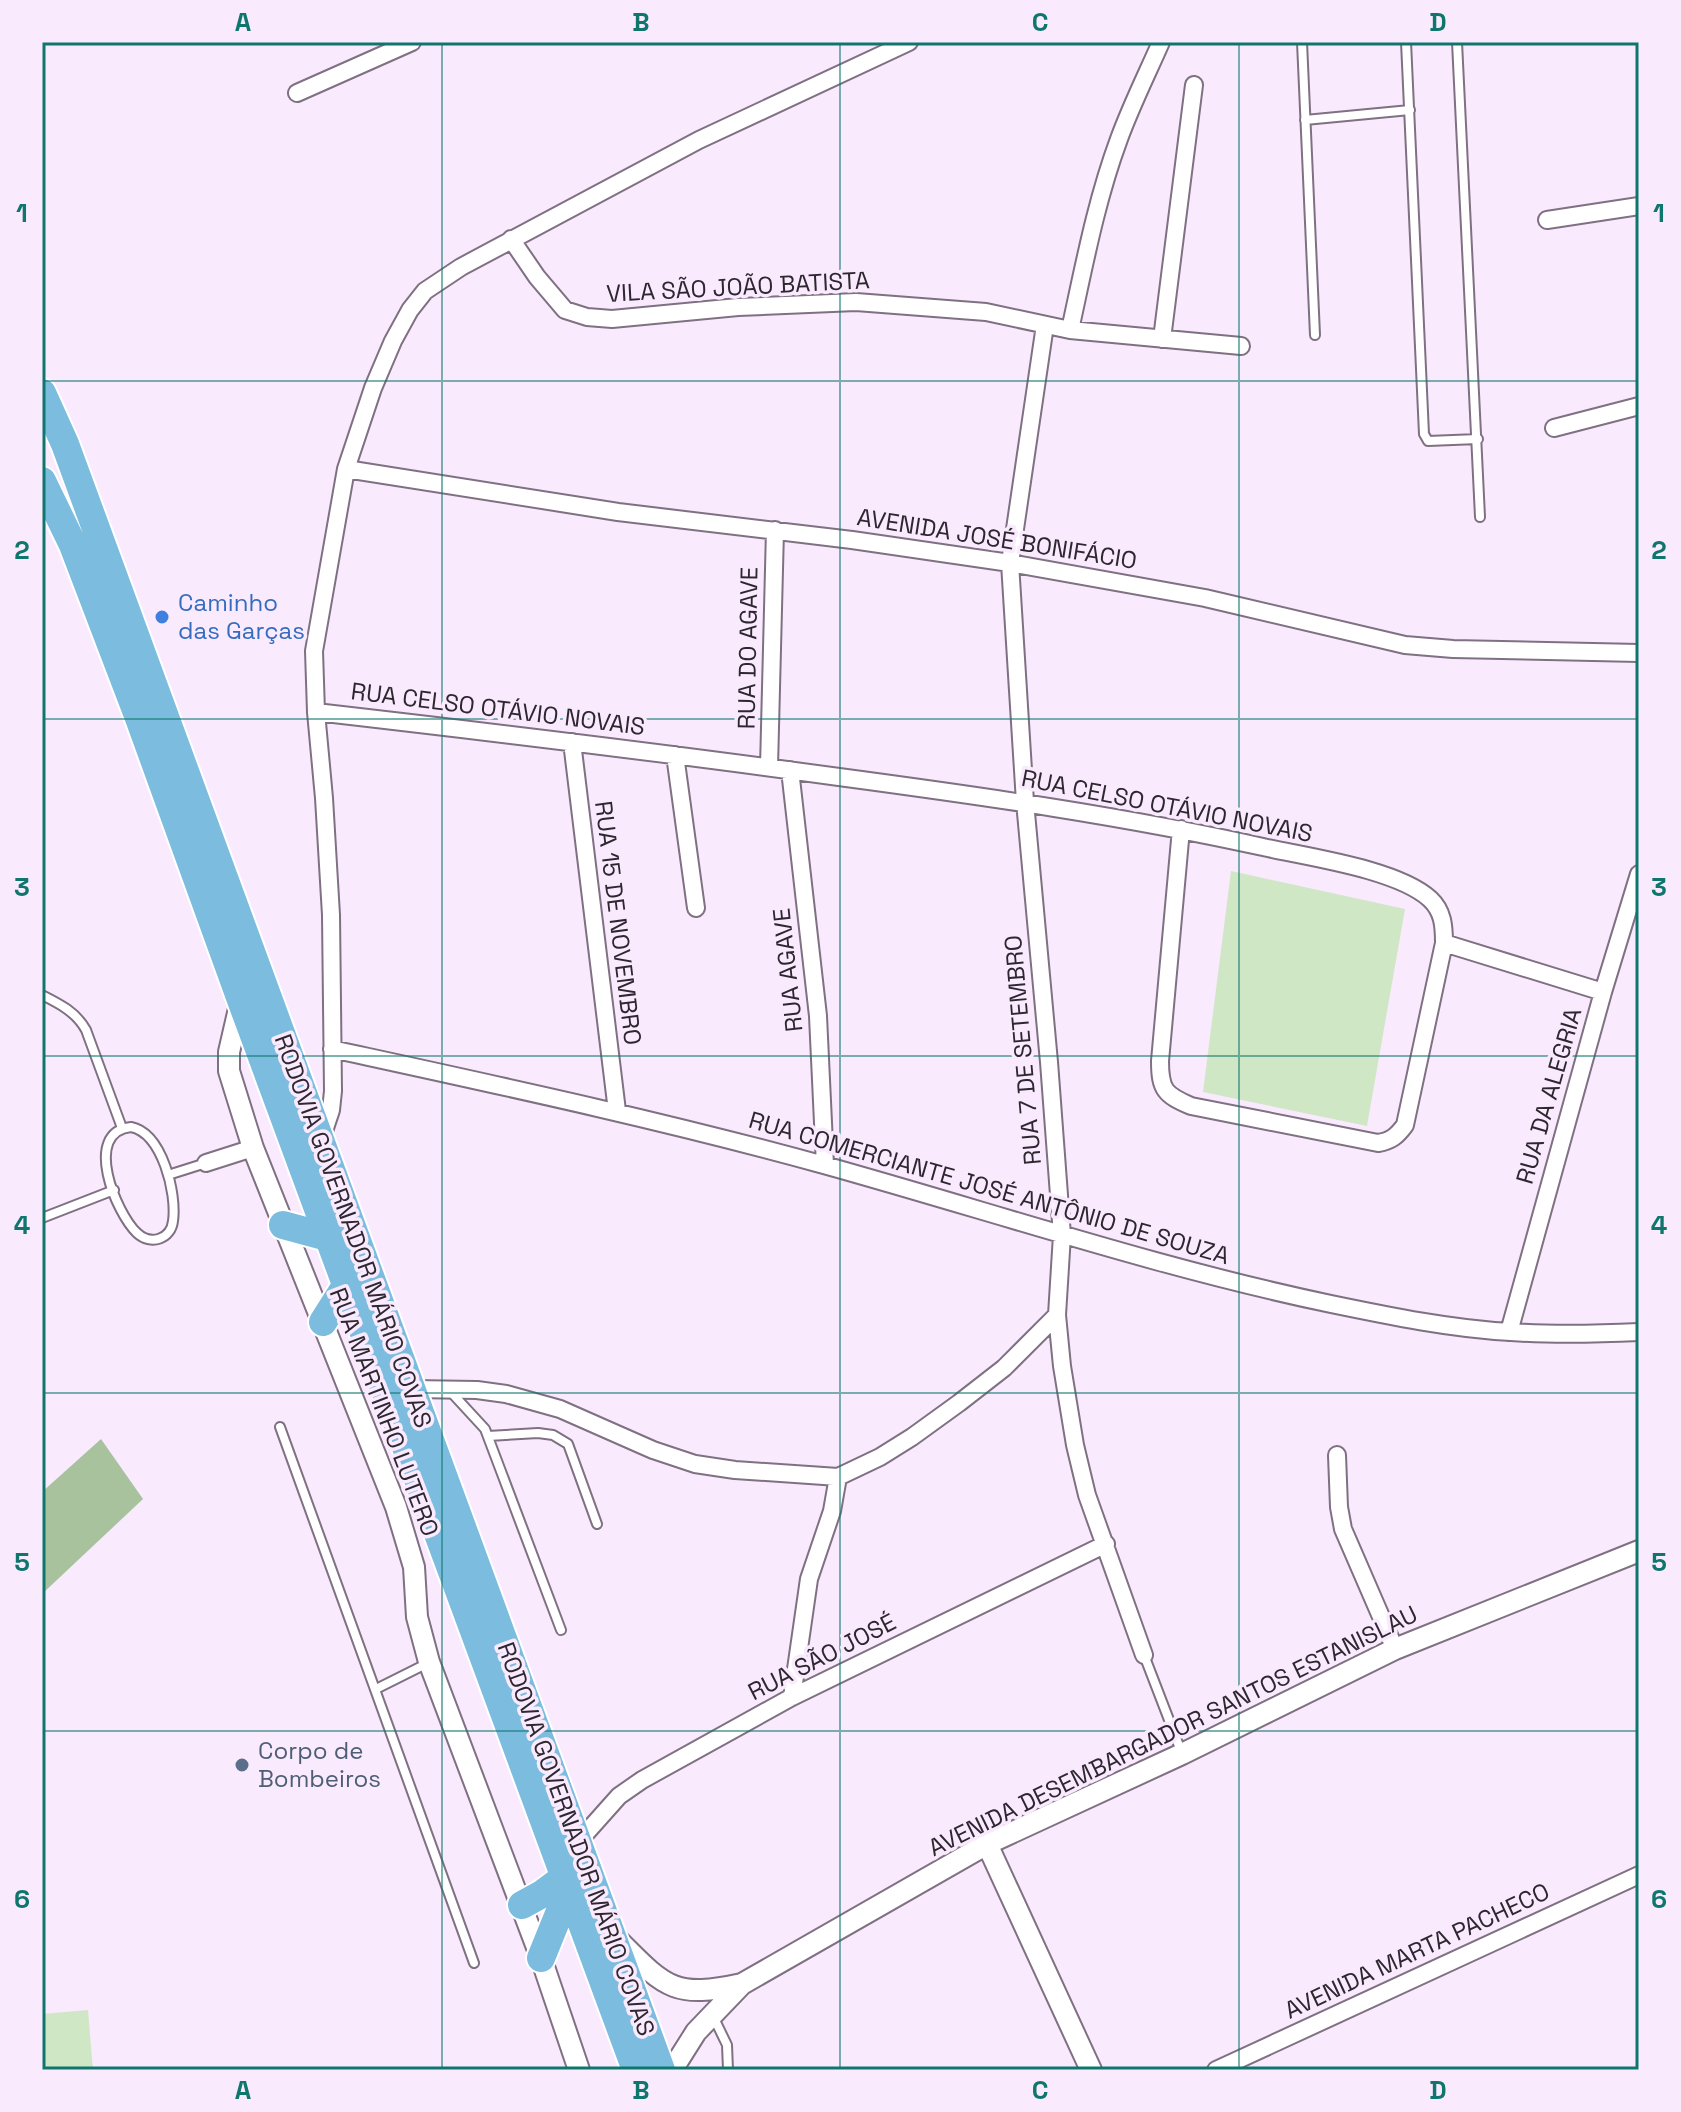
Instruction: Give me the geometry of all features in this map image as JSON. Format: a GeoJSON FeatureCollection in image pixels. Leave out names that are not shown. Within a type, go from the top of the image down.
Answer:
{"type":"FeatureCollection","features":[{"type":"Feature","properties":{"kind":"highway","name":"RODOVIA GOVERNADOR MÁRIO COVAS"},"geometry":{"type":"LineString","coordinates":[[42,393],[65,444],[661,2070]]}},
{"type":"Feature","properties":{"kind":"highway","name":"RODOVIA GOVERNADOR MÁRIO COVAS"},"geometry":{"type":"LineString","coordinates":[[42,481],[73,545],[134,703],[636,2070]]}},
{"type":"Feature","properties":{"kind":"highway"},"geometry":{"type":"LineString","coordinates":[[283,1225],[331,1238]]}},
{"type":"Feature","properties":{"kind":"highway"},"geometry":{"type":"LineString","coordinates":[[323,1322],[347,1284]]}},
{"type":"Feature","properties":{"kind":"highway"},"geometry":{"type":"LineString","coordinates":[[522,1905],[567,1883]]}},
{"type":"Feature","properties":{"kind":"highway"},"geometry":{"type":"LineString","coordinates":[[541,1958],[567,1883]]}},
{"type":"Feature","properties":{"kind":"street"},"geometry":{"type":"LineString","coordinates":[[297,93],[412,42]]}},
{"type":"Feature","properties":{"kind":"street"},"geometry":{"type":"LineString","coordinates":[[321,1142],[331,1110],[331,915],[314,651],[346,469],[373,388],[393,341],[425,291],[511,239],[699,140],[909,42]]}},
{"type":"Feature","properties":{"kind":"street"},"geometry":{"type":"LineString","coordinates":[[1070,330],[1100,197],[1119,138],[1161,42]]}},
{"type":"Feature","properties":{"kind":"street"},"geometry":{"type":"LineString","coordinates":[[1162,339],[1194,85]]}},
{"type":"Feature","properties":{"kind":"street"},"geometry":{"type":"LineString","coordinates":[[1547,220],[1639,206]]}},
{"type":"Feature","properties":{"kind":"street","name":"VILA SÃO JOÃO BATISTA"},"geometry":{"type":"LineString","coordinates":[[511,239],[559,304],[565,310],[587,317],[612,319],[738,307],[856,302],[986,312],[1070,330],[1241,346]]}},
{"type":"Feature","properties":{"kind":"street","name":"RUA 7 DE SETEMBRO"},"geometry":{"type":"LineString","coordinates":[[1045,325],[1010,563],[1025,802],[1062,1235],[1057,1315],[1075,1445],[1087,1495],[1144,1655]]}},
{"type":"Feature","properties":{"kind":"street"},"geometry":{"type":"LineString","coordinates":[[1554,428],[1639,406]]}},
{"type":"Feature","properties":{"kind":"street","name":"AVENIDA JOSÉ BONIFÁCIO"},"geometry":{"type":"LineString","coordinates":[[346,469],[618,512],[775,530],[1010,563],[1205,598],[1405,645],[1639,653]]}},
{"type":"Feature","properties":{"kind":"street","name":"RUA DO AGAVE"},"geometry":{"type":"LineString","coordinates":[[769,767],[775,530]]}},
{"type":"Feature","properties":{"kind":"street","name":"RUA CELSO OTÁVIO NOVAIS"},"geometry":{"type":"LineString","coordinates":[[316,712],[769,767],[1025,802],[1181,829],[1373,872],[1408,885],[1429,898],[1440,910],[1444,922],[1444,943]]}},
{"type":"Feature","properties":{"kind":"street","name":"RUA 15 DE NOVEMBRO"},"geometry":{"type":"LineString","coordinates":[[572,742],[617,1111]]}},
{"type":"Feature","properties":{"kind":"street","name":"RUA CELSO OTÁVIO NOVAIS"},"geometry":{"type":"LineString","coordinates":[[675,755],[696,908]]}},
{"type":"Feature","properties":{"kind":"street","name":"RUA AGAVE"},"geometry":{"type":"LineString","coordinates":[[790,770],[818,1016],[825,1165]]}},
{"type":"Feature","properties":{"kind":"street"},"geometry":{"type":"LineString","coordinates":[[1181,829],[1160,1078],[1164,1090],[1191,1106],[1378,1143],[1389,1142],[1405,1125],[1444,943],[1603,992]]}},
{"type":"Feature","properties":{"kind":"street","name":"RUA DA ALEGRIA"},"geometry":{"type":"LineString","coordinates":[[1509,1332],[1603,992],[1639,874]]}},
{"type":"Feature","properties":{"kind":"street","name":"RUA MARTINHO LUTERO"},"geometry":{"type":"LineString","coordinates":[[241,1000],[229,1052],[229,1071],[253,1148],[400,1517],[414,1567],[417,1617],[429,1662],[522,1905],[579,2070]]}},
{"type":"Feature","properties":{"kind":"street","name":"RUA COMERCIANTE JOSÉ ANTÔNIO DE SOUZA"},"geometry":{"type":"LineString","coordinates":[[332,1049],[617,1111],[825,1165],[1062,1235],[1271,1291],[1396,1317],[1509,1332],[1639,1332]]}},
{"type":"Feature","properties":{"kind":"street"},"geometry":{"type":"LineString","coordinates":[[206,1163],[253,1148]]}},
{"type":"Feature","properties":{"kind":"street"},"geometry":{"type":"LineString","coordinates":[[412,1389],[477,1390],[506,1394],[560,1409],[653,1450],[695,1464],[838,1477],[891,1451],[959,1403],[1004,1368],[1057,1315]]}},
{"type":"Feature","properties":{"kind":"street"},"geometry":{"type":"LineString","coordinates":[[1337,1455],[1343,1529],[1395,1649]]}},
{"type":"Feature","properties":{"kind":"street"},"geometry":{"type":"LineString","coordinates":[[792,1697],[809,1579],[832,1511],[838,1477]]}},
{"type":"Feature","properties":{"kind":"street","name":"RUA SÃO JOSÉ"},"geometry":{"type":"LineString","coordinates":[[578,1842],[619,1796],[642,1780],[792,1697],[1106,1544]]}},
{"type":"Feature","properties":{"kind":"street","name":"AVENIDA DESEMBARGADOR SANTOS ESTANISLAU"},"geometry":{"type":"LineString","coordinates":[[672,2070],[696,2032],[742,1984],[987,1844],[1182,1754],[1395,1649],[1639,1551]]}},
{"type":"Feature","properties":{"kind":"street"},"geometry":{"type":"LineString","coordinates":[[987,1844],[1091,2070]]}},
{"type":"Feature","properties":{"kind":"street","name":"AVENIDA MARTA PACHECO"},"geometry":{"type":"LineString","coordinates":[[1216,2070],[1639,1875]]}},
{"type":"Feature","properties":{"kind":"street","name":"AVENIDA DESEMBARGADOR SANTOS ESTANISLAU"},"geometry":{"type":"LineString","coordinates":[[609,1932],[652,1974],[671,1986],[693,1991],[742,1984]]}},
{"type":"Feature","properties":{"kind":"lane"},"geometry":{"type":"LineString","coordinates":[[1302,42],[1315,335]]}},
{"type":"Feature","properties":{"kind":"lane"},"geometry":{"type":"LineString","coordinates":[[1406,42],[1424,434],[1428,441],[1478,439]]}},
{"type":"Feature","properties":{"kind":"lane"},"geometry":{"type":"LineString","coordinates":[[1457,42],[1480,517]]}},
{"type":"Feature","properties":{"kind":"lane"},"geometry":{"type":"LineString","coordinates":[[1305,120],[1410,110]]}},
{"type":"Feature","properties":{"kind":"lane"},"geometry":{"type":"LineString","coordinates":[[42,995],[80,1019],[122,1128]]}},
{"type":"Feature","properties":{"kind":"lane"},"geometry":{"type":"LineString","coordinates":[[122,1128],[141,1129],[161,1157],[168,1175],[174,1217],[172,1227],[166,1236],[147,1240],[138,1235],[128,1222],[114,1190],[105,1159],[108,1139],[122,1128]]}},
{"type":"Feature","properties":{"kind":"lane"},"geometry":{"type":"LineString","coordinates":[[168,1175],[206,1163]]}},
{"type":"Feature","properties":{"kind":"lane"},"geometry":{"type":"LineString","coordinates":[[42,1218],[114,1190]]}},
{"type":"Feature","properties":{"kind":"lane"},"geometry":{"type":"LineString","coordinates":[[450,1390],[485,1429],[561,1630]]}},
{"type":"Feature","properties":{"kind":"lane"},"geometry":{"type":"LineString","coordinates":[[280,1427],[474,1963]]}},
{"type":"Feature","properties":{"kind":"lane"},"geometry":{"type":"LineString","coordinates":[[488,1436],[538,1433],[553,1435],[568,1444],[597,1524]]}},
{"type":"Feature","properties":{"kind":"lane","name":"RUA 7 DE SETEMBRO"},"geometry":{"type":"LineString","coordinates":[[1144,1655],[1182,1754]]}},
{"type":"Feature","properties":{"kind":"lane"},"geometry":{"type":"LineString","coordinates":[[376,1689],[429,1662]]}},
{"type":"Feature","properties":{"kind":"lane"},"geometry":{"type":"LineString","coordinates":[[712,2015],[727,2045],[728,2070]]}},
{"type":"Feature","properties":{"kind":"green space"},"geometry":{"type":"Polygon","coordinates":[[[1231,871],[1405,909],[1367,1126],[1203,1092],[1231,871]]]}},
{"type":"Feature","properties":{"kind":"green space"},"geometry":{"type":"Polygon","coordinates":[[[101,1439],[143,1499],[42,1594],[42,1492],[101,1439]]]}},
{"type":"Feature","properties":{"kind":"green space"},"geometry":{"type":"Polygon","coordinates":[[[88,2010],[93,2070],[42,2070],[42,2014],[88,2010]]]}},
{"type":"Feature","properties":{"kind":"place","name":"Caminho das Garças"},"geometry":{"type":"Point","coordinates":[162,617]}},
{"type":"Feature","properties":{"kind":"place","name":"Corpo de Bombeiros"},"geometry":{"type":"Point","coordinates":[242,1765]}}]}
